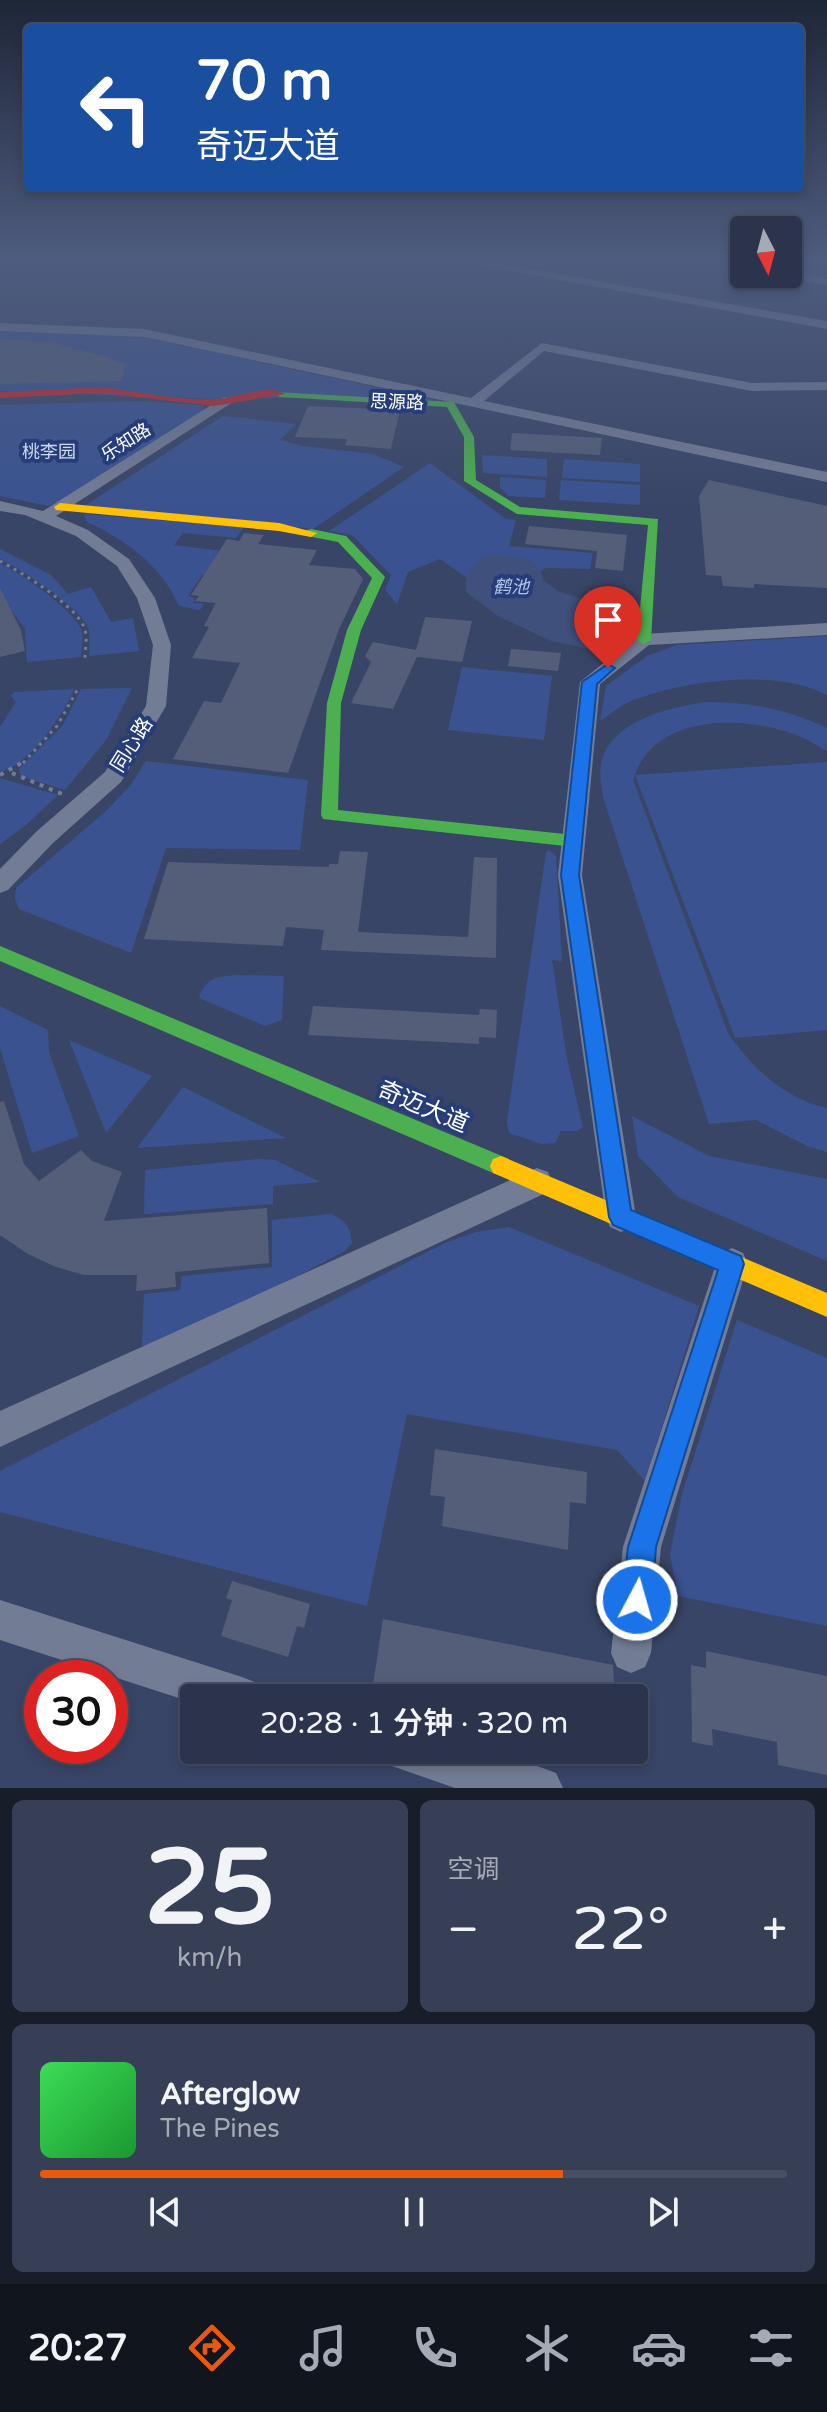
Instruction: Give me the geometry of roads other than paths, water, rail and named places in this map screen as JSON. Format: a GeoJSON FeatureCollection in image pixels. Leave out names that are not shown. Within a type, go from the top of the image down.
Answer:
{"type":"FeatureCollection","features":[{"type":"Feature","properties":{"kind":"street"},"geometry":{"type":"LineString","coordinates":[[180,340],[827,477]]}},
{"type":"Feature","properties":{"kind":"street"},"geometry":{"type":"LineString","coordinates":[[475,401],[542,347],[752,387],[827,386]]}},
{"type":"Feature","properties":{"kind":"street","name":"思源路"},"geometry":{"type":"LineString","coordinates":[[0,395],[102,390],[214,403],[262,394],[311,394],[344,400],[450,404],[469,437],[470,481],[517,510],[654,522],[644,640]]}},
{"type":"Feature","properties":{"kind":"street","name":"乐知路"},"geometry":{"type":"LineString","coordinates":[[52,512],[229,400]]}},
{"type":"Feature","properties":{"kind":"street","name":"同心路"},"geometry":{"type":"LineString","coordinates":[[0,506],[52,512],[123,563],[146,598],[162,645],[156,706],[113,777],[45,837],[0,884]]}},
{"type":"Feature","properties":{"kind":"street"},"geometry":{"type":"LineString","coordinates":[[52,512],[279,527],[342,539],[379,577],[354,630],[334,703],[329,815],[574,841]]}},
{"type":"Feature","properties":{"kind":"street"},"geometry":{"type":"LineString","coordinates":[[621,1217],[570,875],[590,682],[644,640],[827,629]]}},
{"type":"Feature","properties":{"kind":"street","name":"奇迈大道"},"geometry":{"type":"LineString","coordinates":[[0,953],[827,1305]]}},
{"type":"Feature","properties":{"kind":"street"},"geometry":{"type":"LineString","coordinates":[[0,1429],[537,1182]]}},
{"type":"Feature","properties":{"kind":"street"},"geometry":{"type":"LineString","coordinates":[[631,1653],[642,1547],[732,1264]]}},
{"type":"Feature","properties":{"kind":"street"},"geometry":{"type":"LineString","coordinates":[[0,1620],[199,1684]]}},
{"type":"Feature","properties":{"kind":"street"},"geometry":{"type":"LineString","coordinates":[[447,1764],[541,1788]]}},
{"type":"Feature","properties":{"kind":"water","name":"鹤池"},"geometry":{"type":"Polygon","coordinates":[[[495,554],[529,560],[539,567],[544,581],[558,591],[626,613],[602,646],[590,649],[551,641],[498,616],[466,592],[472,567],[495,554]]]}},
{"type":"Feature","properties":{"kind":"park label","name":"桃李园"},"geometry":{"type":"Point","coordinates":[49,452]}}]}
